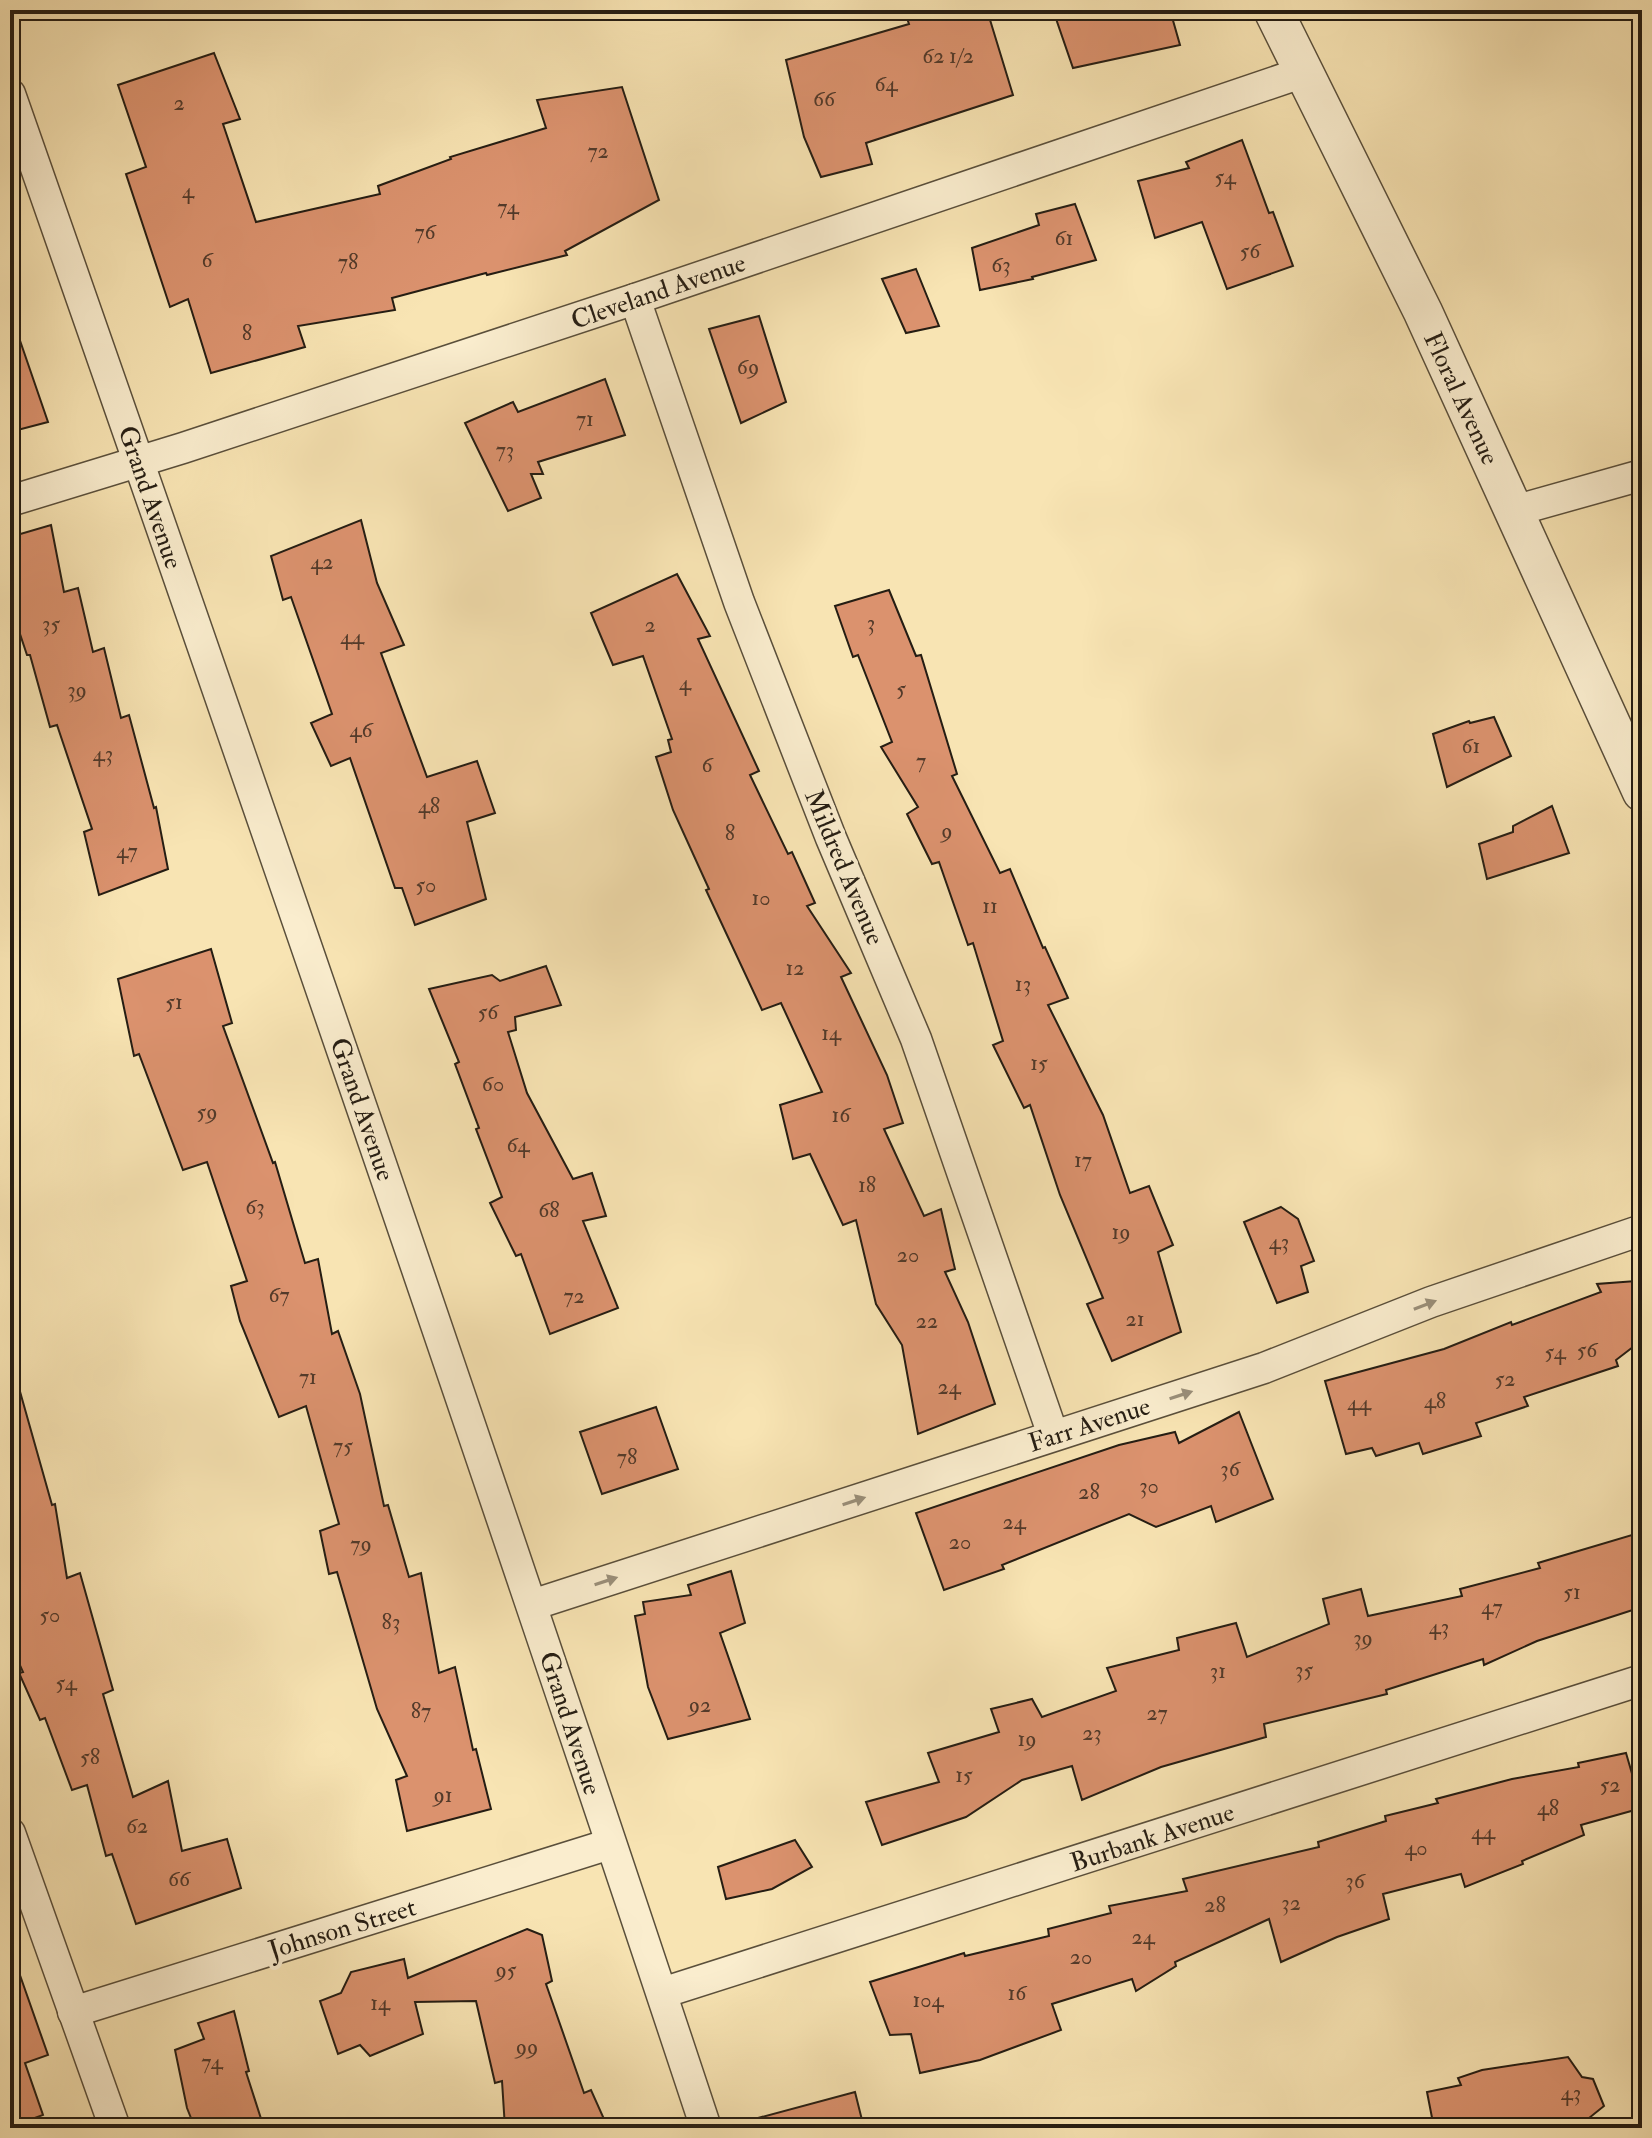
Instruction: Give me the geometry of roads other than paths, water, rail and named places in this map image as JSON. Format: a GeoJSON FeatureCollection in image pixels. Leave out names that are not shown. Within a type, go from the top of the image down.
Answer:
{"type":"FeatureCollection","features":[{"type":"Feature","properties":{"kind":"street","name":"Floral Avenue"},"geometry":{"type":"LineString","coordinates":[[1278,12],[1304,72],[1423,312],[1642,792]]}},
{"type":"Feature","properties":{"kind":"street","name":"Cleveland Avenue"},"geometry":{"type":"LineString","coordinates":[[10,501],[635,299],[1304,72]]}},
{"type":"Feature","properties":{"kind":"street","name":"Grand Avenue"},"geometry":{"type":"LineString","coordinates":[[10,94],[304,938],[532,1605],[706,2128]]}},
{"type":"Feature","properties":{"kind":"street","name":"Mildred Avenue"},"geometry":{"type":"LineString","coordinates":[[635,299],[739,602],[831,838],[916,1039],[1053,1435]]}},
{"type":"Feature","properties":{"kind":"street"},"geometry":{"type":"LineString","coordinates":[[1514,511],[1642,475]]}},
{"type":"Feature","properties":{"kind":"street","name":"Farr Avenue"},"geometry":{"type":"LineString","coordinates":[[532,1605],[1264,1368],[1431,1302],[1642,1230]]}},
{"type":"Feature","properties":{"kind":"street","name":"Burbank Avenue"},"geometry":{"type":"LineString","coordinates":[[662,1993],[1642,1680]]}},
{"type":"Feature","properties":{"kind":"street"},"geometry":{"type":"LineString","coordinates":[[10,1833],[115,2128]]}},
{"type":"Feature","properties":{"kind":"street","name":"Johnson Street"},"geometry":{"type":"LineString","coordinates":[[73,2012],[610,1844]]}}]}
